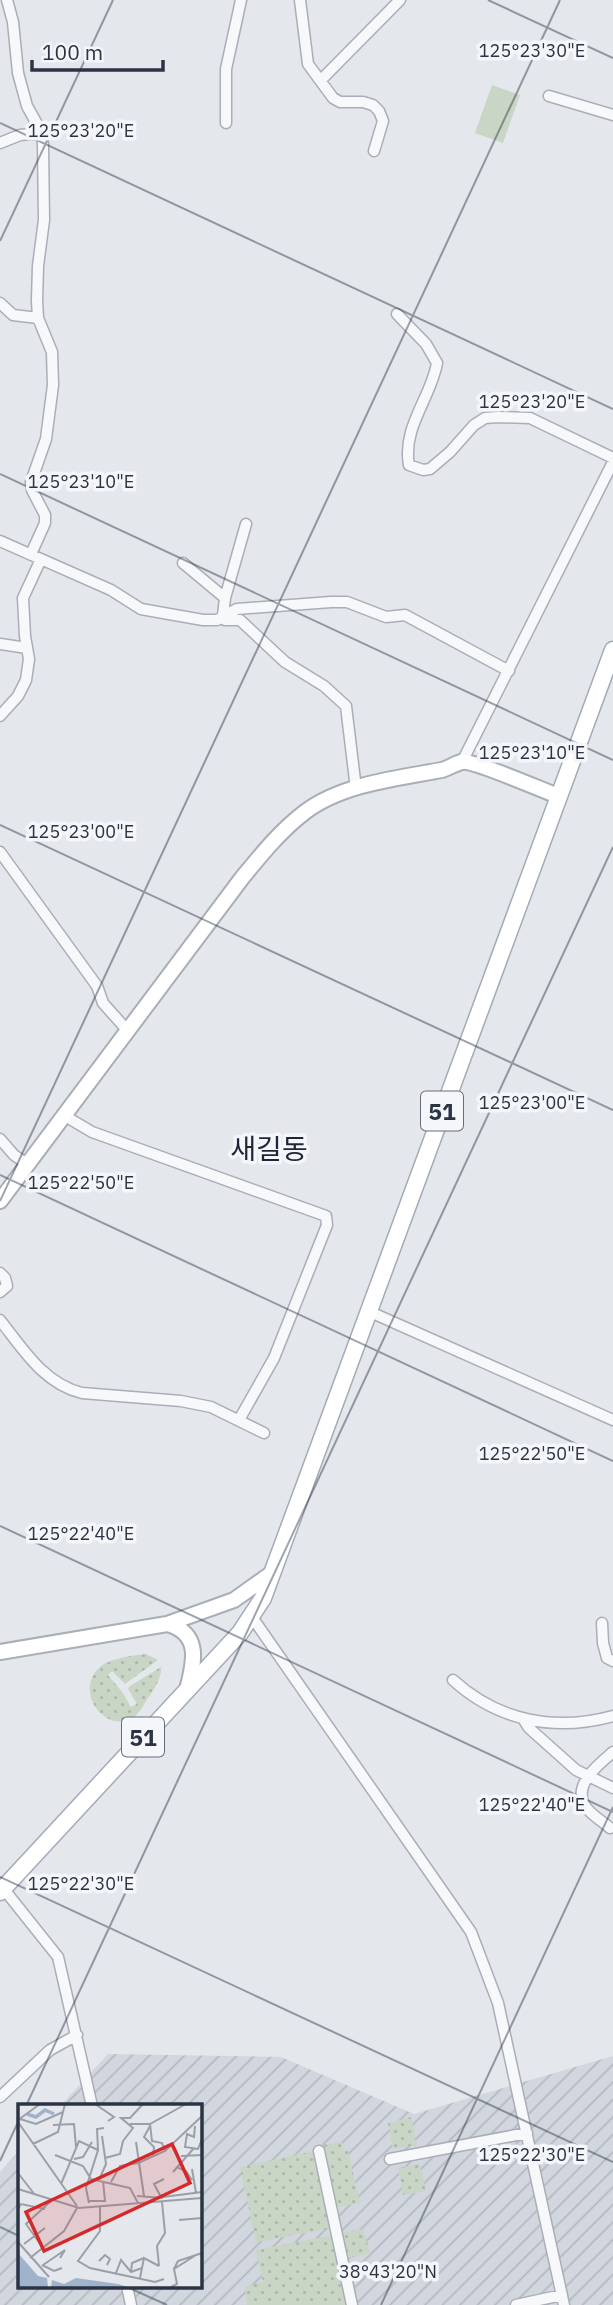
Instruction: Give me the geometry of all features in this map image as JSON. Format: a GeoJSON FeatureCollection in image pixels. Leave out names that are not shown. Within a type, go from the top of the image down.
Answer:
{"type":"FeatureCollection","features":[{"type":"Feature","properties":{"kind":"main road","name":"51"},"geometry":{"type":"LineString","coordinates":[[2,1890],[252,1616],[272,1573],[613,650]]}},
{"type":"Feature","properties":{"kind":"street"},"geometry":{"type":"LineString","coordinates":[[0,716],[18,696],[26,680],[29,659],[23,598],[46,523],[45,515],[32,490],[32,482],[46,439],[53,385],[52,352],[38,318],[38,266],[44,220],[42,133],[27,106],[18,74],[13,22],[7,0]]}},
{"type":"Feature","properties":{"kind":"street"},"geometry":{"type":"LineString","coordinates":[[226,123],[226,69],[241,0]]}},
{"type":"Feature","properties":{"kind":"street"},"geometry":{"type":"LineString","coordinates":[[300,0],[308,64],[333,99],[340,102],[363,102],[373,105],[379,111],[383,121],[373,151]]}},
{"type":"Feature","properties":{"kind":"street"},"geometry":{"type":"LineString","coordinates":[[321,80],[400,0]]}},
{"type":"Feature","properties":{"kind":"street"},"geometry":{"type":"LineString","coordinates":[[549,96],[613,115]]}},
{"type":"Feature","properties":{"kind":"street"},"geometry":{"type":"LineString","coordinates":[[0,143],[20,135],[42,133]]}},
{"type":"Feature","properties":{"kind":"street"},"geometry":{"type":"LineString","coordinates":[[0,303],[13,314],[38,318]]}},
{"type":"Feature","properties":{"kind":"street"},"geometry":{"type":"LineString","coordinates":[[397,314],[426,344],[437,363],[435,375],[420,403],[406,451],[409,465],[430,469],[450,452],[474,425],[485,418],[498,416],[530,418],[613,460],[462,762]]}},
{"type":"Feature","properties":{"kind":"street"},"geometry":{"type":"LineString","coordinates":[[246,524],[225,598],[225,620],[240,620],[285,662],[324,686],[346,706],[356,789]]}},
{"type":"Feature","properties":{"kind":"street"},"geometry":{"type":"LineString","coordinates":[[0,541],[111,590],[141,609],[203,621],[217,620],[223,615],[244,608],[347,603],[386,617],[405,615],[509,671]]}},
{"type":"Feature","properties":{"kind":"street"},"geometry":{"type":"LineString","coordinates":[[183,563],[225,598]]}},
{"type":"Feature","properties":{"kind":"street"},"geometry":{"type":"LineString","coordinates":[[0,644],[27,648]]}},
{"type":"Feature","properties":{"kind":"street"},"geometry":{"type":"LineString","coordinates":[[0,1201],[273,840],[305,811],[327,799],[387,779],[444,769],[462,762],[558,796]]}},
{"type":"Feature","properties":{"kind":"street"},"geometry":{"type":"LineString","coordinates":[[0,852],[97,986],[103,1003],[127,1030]]}},
{"type":"Feature","properties":{"kind":"street"},"geometry":{"type":"LineString","coordinates":[[65,1116],[92,1132],[327,1216],[327,1225],[274,1358],[239,1420]]}},
{"type":"Feature","properties":{"kind":"street"},"geometry":{"type":"LineString","coordinates":[[0,1139],[14,1155],[28,1165]]}},
{"type":"Feature","properties":{"kind":"street"},"geometry":{"type":"LineString","coordinates":[[0,1273],[5,1278],[6,1286],[0,1292]]}},
{"type":"Feature","properties":{"kind":"street"},"geometry":{"type":"LineString","coordinates":[[368,1311],[613,1420]]}},
{"type":"Feature","properties":{"kind":"street"},"geometry":{"type":"LineString","coordinates":[[0,1320],[35,1364],[49,1378],[68,1390],[181,1401],[211,1407],[264,1433]]}},
{"type":"Feature","properties":{"kind":"street"},"geometry":{"type":"LineString","coordinates":[[0,1652],[167,1624],[234,1600],[272,1573]]}},
{"type":"Feature","properties":{"kind":"street"},"geometry":{"type":"LineString","coordinates":[[252,1616],[471,1932],[498,2003],[563,2300],[516,2305]]}},
{"type":"Feature","properties":{"kind":"street"},"geometry":{"type":"LineString","coordinates":[[602,1623],[607,1658],[613,1661]]}},
{"type":"Feature","properties":{"kind":"street"},"geometry":{"type":"LineString","coordinates":[[167,1624],[178,1627],[191,1643],[194,1663],[187,1690]]}},
{"type":"Feature","properties":{"kind":"street"},"geometry":{"type":"LineString","coordinates":[[453,1681],[481,1702],[524,1720],[563,1724],[613,1716]]}},
{"type":"Feature","properties":{"kind":"street"},"geometry":{"type":"LineString","coordinates":[[524,1720],[561,1758],[587,1777],[613,1788]]}},
{"type":"Feature","properties":{"kind":"street"},"geometry":{"type":"LineString","coordinates":[[610,1828],[586,1808],[582,1790],[587,1777],[613,1752]]}},
{"type":"Feature","properties":{"kind":"street"},"geometry":{"type":"LineString","coordinates":[[2,1890],[58,1957],[92,2104]]}},
{"type":"Feature","properties":{"kind":"street"},"geometry":{"type":"LineString","coordinates":[[0,2097],[50,2050],[77,2035]]}},
{"type":"Feature","properties":{"kind":"street"},"geometry":{"type":"LineString","coordinates":[[390,2159],[527,2133]]}},
{"type":"Feature","properties":{"kind":"street"},"geometry":{"type":"LineString","coordinates":[[319,2151],[352,2305]]}},
{"type":"Feature","properties":{"kind":"shaded area"},"geometry":{"type":"Polygon","coordinates":[[[108,2054],[281,2057],[414,2114],[613,2056],[613,2305],[0,2305],[0,2172],[18,2152],[18,2288],[201,2288],[201,2104],[62,2104],[108,2054]]]}},
{"type":"Feature","properties":{"kind":"green space"},"geometry":{"type":"Polygon","coordinates":[[[492,85],[520,95],[503,143],[475,133],[492,85]]]}},
{"type":"Feature","properties":{"kind":"green space"},"geometry":{"type":"Polygon","coordinates":[[[146,1654],[158,1660],[125,1684],[112,1671],[108,1675],[131,1707],[137,1704],[128,1689],[130,1686],[161,1667],[154,1689],[134,1717],[118,1721],[108,1718],[94,1704],[90,1694],[90,1683],[95,1673],[108,1662],[146,1654]]]}},
{"type":"Feature","properties":{"kind":"green space"},"geometry":{"type":"Polygon","coordinates":[[[411,2117],[417,2145],[393,2149],[388,2123],[411,2117]]]}},
{"type":"Feature","properties":{"kind":"green space"},"geometry":{"type":"Polygon","coordinates":[[[342,2142],[344,2151],[348,2151],[360,2203],[334,2208],[321,2145],[342,2142]]]}},
{"type":"Feature","properties":{"kind":"green space"},"geometry":{"type":"Polygon","coordinates":[[[314,2151],[332,2228],[256,2242],[240,2167],[314,2151]]]}},
{"type":"Feature","properties":{"kind":"green space"},"geometry":{"type":"Polygon","coordinates":[[[420,2164],[426,2191],[403,2195],[398,2168],[420,2164]]]}},
{"type":"Feature","properties":{"kind":"green space"},"geometry":{"type":"Polygon","coordinates":[[[363,2229],[370,2253],[344,2259],[339,2233],[363,2229]]]}},
{"type":"Feature","properties":{"kind":"green space"},"geometry":{"type":"Polygon","coordinates":[[[333,2235],[347,2305],[247,2305],[245,2287],[263,2282],[256,2250],[333,2235]]]}},
{"type":"Feature","properties":{"kind":"district","name":"새길동"},"geometry":{"type":"Point","coordinates":[269,1148]}}]}
